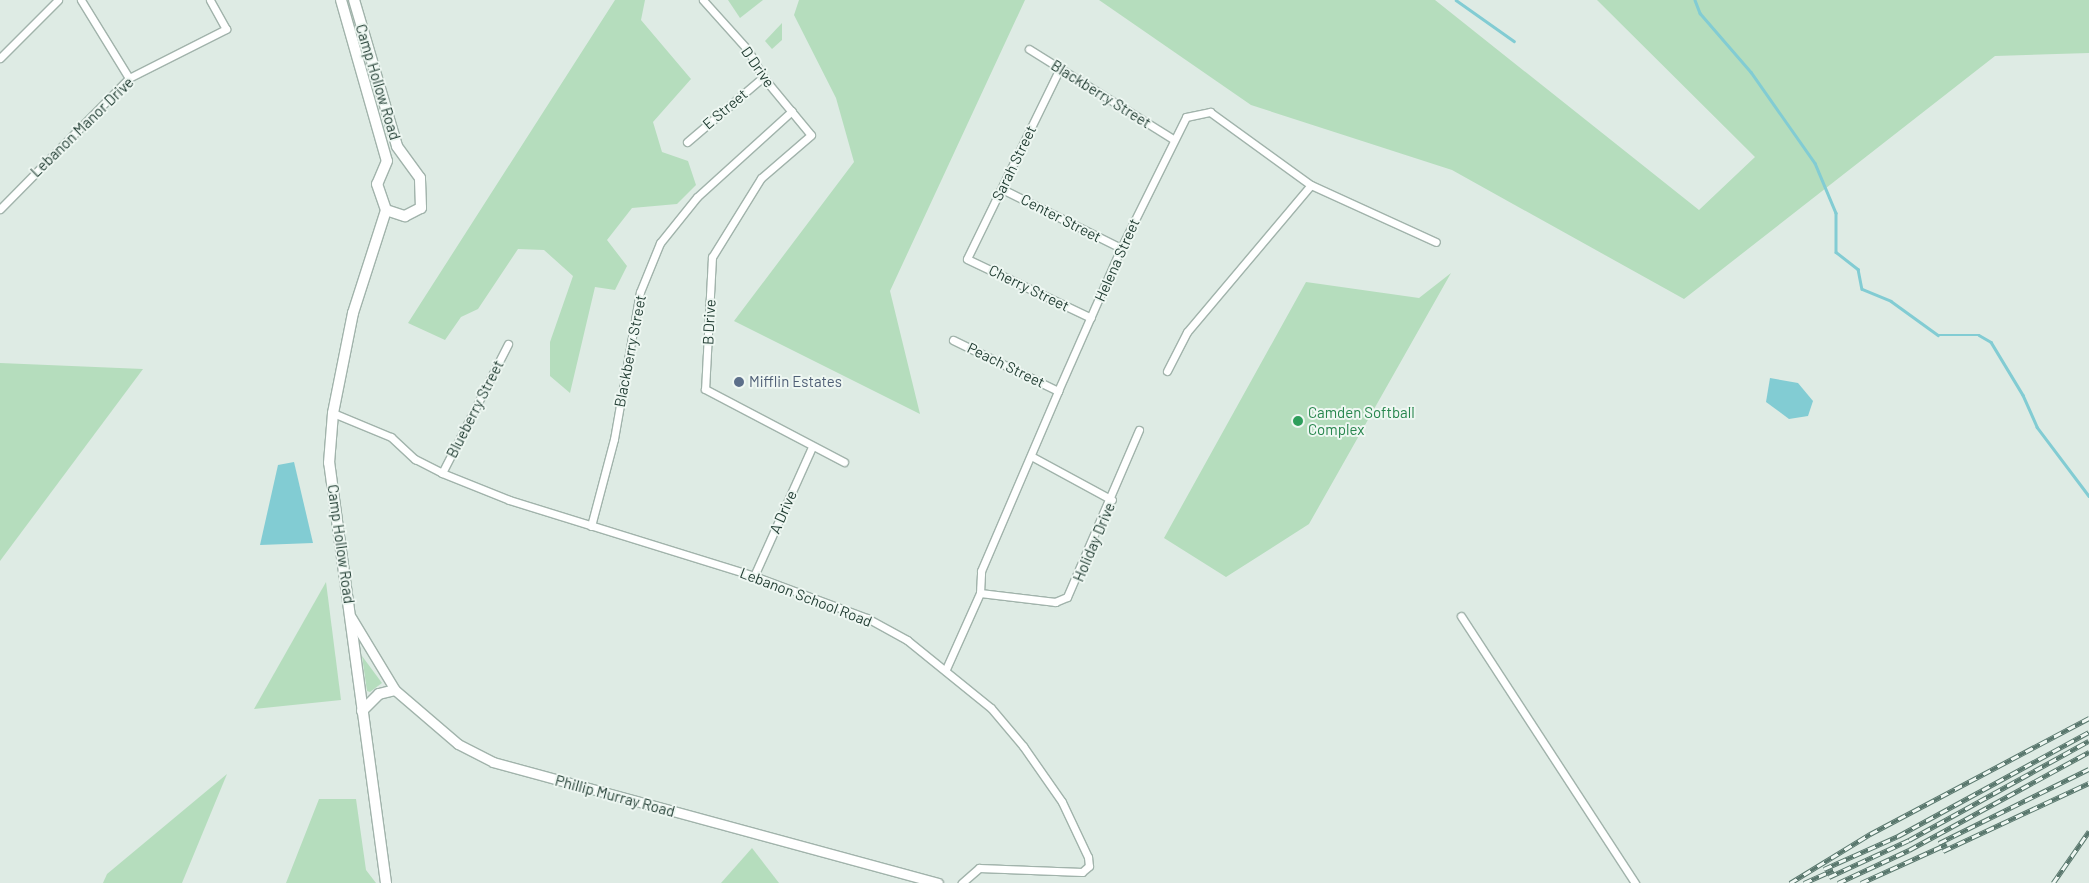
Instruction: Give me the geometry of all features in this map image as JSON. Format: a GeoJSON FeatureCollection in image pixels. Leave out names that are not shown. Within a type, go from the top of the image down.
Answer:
{"type":"FeatureCollection","features":[{"type":"Feature","properties":{"kind":"main road","name":"Camp Hollow Road"},"geometry":{"type":"LineString","coordinates":[[341,0],[379,127],[387,161],[377,184],[386,210],[353,313],[333,413],[329,463],[386,883]]}},
{"type":"Feature","properties":{"kind":"main road","name":"Camp Hollow Road"},"geometry":{"type":"LineString","coordinates":[[354,0],[397,146],[420,178],[424,194],[421,208],[405,216],[386,210]]}},
{"type":"Feature","properties":{"kind":"main road"},"geometry":{"type":"LineString","coordinates":[[362,711],[379,694],[395,690]]}},
{"type":"Feature","properties":{"kind":"street"},"geometry":{"type":"LineString","coordinates":[[0,58],[58,0]]}},
{"type":"Feature","properties":{"kind":"street"},"geometry":{"type":"LineString","coordinates":[[81,0],[129,78]]}},
{"type":"Feature","properties":{"kind":"street","name":"Lebanon Manor Drive"},"geometry":{"type":"LineString","coordinates":[[0,209],[129,78],[226,29],[210,0]]}},
{"type":"Feature","properties":{"kind":"street","name":"D Drive"},"geometry":{"type":"LineString","coordinates":[[703,0],[748,50],[763,77],[811,135]]}},
{"type":"Feature","properties":{"kind":"street","name":"Blackberry Street"},"geometry":{"type":"LineString","coordinates":[[1030,49],[1173,139]]}},
{"type":"Feature","properties":{"kind":"street","name":"Sarah Street"},"geometry":{"type":"LineString","coordinates":[[967,259],[1060,68]]}},
{"type":"Feature","properties":{"kind":"street","name":"E Street"},"geometry":{"type":"LineString","coordinates":[[687,142],[763,77]]}},
{"type":"Feature","properties":{"kind":"street","name":"Blackberry Street"},"geometry":{"type":"LineString","coordinates":[[591,526],[614,439],[640,292],[660,243],[697,197],[792,111]]}},
{"type":"Feature","properties":{"kind":"street","name":"Helena Street"},"geometry":{"type":"LineString","coordinates":[[946,669],[980,593],[981,571],[1058,391],[1121,248],[1173,139],[1186,117],[1210,112],[1311,185],[1436,242]]}},
{"type":"Feature","properties":{"kind":"street","name":"B Drive"},"geometry":{"type":"LineString","coordinates":[[811,135],[761,178],[712,257],[705,389],[812,447],[844,462]]}},
{"type":"Feature","properties":{"kind":"street"},"geometry":{"type":"LineString","coordinates":[[1167,371],[1187,332],[1311,185]]}},
{"type":"Feature","properties":{"kind":"street","name":"Center Street"},"geometry":{"type":"LineString","coordinates":[[1002,189],[1121,248]]}},
{"type":"Feature","properties":{"kind":"street","name":"Cherry Street"},"geometry":{"type":"LineString","coordinates":[[967,259],[1091,318]]}},
{"type":"Feature","properties":{"kind":"street","name":"Peach Street"},"geometry":{"type":"LineString","coordinates":[[954,340],[1058,391]]}},
{"type":"Feature","properties":{"kind":"street","name":"Blueberry Street"},"geometry":{"type":"LineString","coordinates":[[442,473],[508,344]]}},
{"type":"Feature","properties":{"kind":"street","name":"Lebanon School Road"},"geometry":{"type":"LineString","coordinates":[[333,413],[391,437],[415,459],[442,473],[591,526],[754,576],[867,618],[946,669],[991,708],[1023,746],[1062,802],[1089,866],[1082,872],[979,868],[962,883]]}},
{"type":"Feature","properties":{"kind":"street","name":"Holiday Drive"},"geometry":{"type":"LineString","coordinates":[[980,593],[1056,602],[1067,597],[1112,500],[1140,430]]}},
{"type":"Feature","properties":{"kind":"street","name":"A Drive"},"geometry":{"type":"LineString","coordinates":[[754,576],[812,447]]}},
{"type":"Feature","properties":{"kind":"street"},"geometry":{"type":"LineString","coordinates":[[1031,456],[1112,500]]}},
{"type":"Feature","properties":{"kind":"street"},"geometry":{"type":"LineString","coordinates":[[1460,616],[1635,883]]}},
{"type":"Feature","properties":{"kind":"street","name":"Phillip Murray Road"},"geometry":{"type":"LineString","coordinates":[[351,617],[395,690],[458,744],[493,762],[938,883]]}},
{"type":"Feature","properties":{"kind":"green space"},"geometry":{"type":"Polygon","coordinates":[[[615,0],[645,0],[641,20],[691,79],[653,122],[662,152],[688,161],[696,185],[677,204],[632,208],[607,240],[627,266],[615,290],[595,287],[570,393],[550,376],[550,342],[573,276],[544,250],[518,249],[478,309],[461,317],[445,340],[408,323],[615,0]]]}},
{"type":"Feature","properties":{"kind":"green space"},"geometry":{"type":"Polygon","coordinates":[[[728,0],[763,0],[740,18],[728,0]]]}},
{"type":"Feature","properties":{"kind":"green space"},"geometry":{"type":"Polygon","coordinates":[[[799,0],[1025,0],[890,291],[920,414],[734,321],[854,162],[836,98],[794,15],[799,0]]]}},
{"type":"Feature","properties":{"kind":"green space"},"geometry":{"type":"Polygon","coordinates":[[[1099,0],[1435,0],[1699,210],[1755,157],[1597,0],[2089,0],[2089,53],[1995,56],[1684,299],[1452,170],[1251,105],[1099,0]]]}},
{"type":"Feature","properties":{"kind":"green space"},"geometry":{"type":"Polygon","coordinates":[[[782,23],[782,40],[772,49],[765,41],[782,23]]]}},
{"type":"Feature","properties":{"kind":"green space","name":"Camden Softball Complex"},"geometry":{"type":"Polygon","coordinates":[[[1451,273],[1309,524],[1226,577],[1164,538],[1306,282],[1419,298],[1451,273]]]}},
{"type":"Feature","properties":{"kind":"green space"},"geometry":{"type":"Polygon","coordinates":[[[0,363],[143,369],[0,561],[0,363]]]}},
{"type":"Feature","properties":{"kind":"green space"},"geometry":{"type":"Polygon","coordinates":[[[326,582],[341,700],[254,709],[326,582]]]}},
{"type":"Feature","properties":{"kind":"green space"},"geometry":{"type":"Polygon","coordinates":[[[362,656],[382,683],[370,692],[367,691],[362,656]]]}},
{"type":"Feature","properties":{"kind":"green space"},"geometry":{"type":"Polygon","coordinates":[[[227,774],[182,883],[103,883],[107,874],[227,774]]]}},
{"type":"Feature","properties":{"kind":"green space"},"geometry":{"type":"Polygon","coordinates":[[[319,799],[356,799],[366,870],[376,883],[286,883],[319,799]]]}},
{"type":"Feature","properties":{"kind":"green space"},"geometry":{"type":"Polygon","coordinates":[[[752,848],[779,883],[721,883],[752,848]]]}},
{"type":"Feature","properties":{"kind":"water"},"geometry":{"type":"Polygon","coordinates":[[[1770,378],[1798,383],[1813,401],[1808,416],[1789,419],[1766,402],[1770,378]]]}},
{"type":"Feature","properties":{"kind":"water"},"geometry":{"type":"Polygon","coordinates":[[[294,462],[313,543],[260,545],[278,465],[294,462]]]}},
{"type":"Feature","properties":{"kind":"waterway"},"geometry":{"type":"LineString","coordinates":[[1456,0],[1514,41]]}},
{"type":"Feature","properties":{"kind":"waterway"},"geometry":{"type":"LineString","coordinates":[[1695,0],[1700,13],[1751,72],[1815,163],[1836,213],[1836,252],[1858,269],[1862,289],[1891,301],[1938,335],[1979,335],[1991,342],[2023,395],[2037,427],[2089,496]]}},
{"type":"Feature","properties":{"kind":"railway"},"geometry":{"type":"LineString","coordinates":[[1790,883],[1870,834],[2089,718]]}},
{"type":"Feature","properties":{"kind":"railway"},"geometry":{"type":"LineString","coordinates":[[1824,869],[1898,836],[2089,732]]}},
{"type":"Feature","properties":{"kind":"railway"},"geometry":{"type":"LineString","coordinates":[[1829,877],[1909,840],[2088,741]]}},
{"type":"Feature","properties":{"kind":"railway"},"geometry":{"type":"LineString","coordinates":[[1838,883],[1909,850],[2089,752]]}},
{"type":"Feature","properties":{"kind":"railway"},"geometry":{"type":"LineString","coordinates":[[1939,843],[2089,769]]}},
{"type":"Feature","properties":{"kind":"railway"},"geometry":{"type":"LineString","coordinates":[[1943,851],[2089,783]]}},
{"type":"Feature","properties":{"kind":"railway"},"geometry":{"type":"LineString","coordinates":[[2053,883],[2089,831]]}},
{"type":"Feature","properties":{"kind":"railway"},"geometry":{"type":"LineString","coordinates":[[1861,883],[1947,844]]}},
{"type":"Feature","properties":{"kind":"railway"},"geometry":{"type":"LineString","coordinates":[[1804,883],[1833,870]]}},
{"type":"Feature","properties":{"kind":"place","name":"Mifflin Estates"},"geometry":{"type":"Point","coordinates":[739,382]}},
{"type":"Feature","properties":{"kind":"place","name":"Camden Softball Complex"},"geometry":{"type":"Point","coordinates":[1298,421]}}]}
